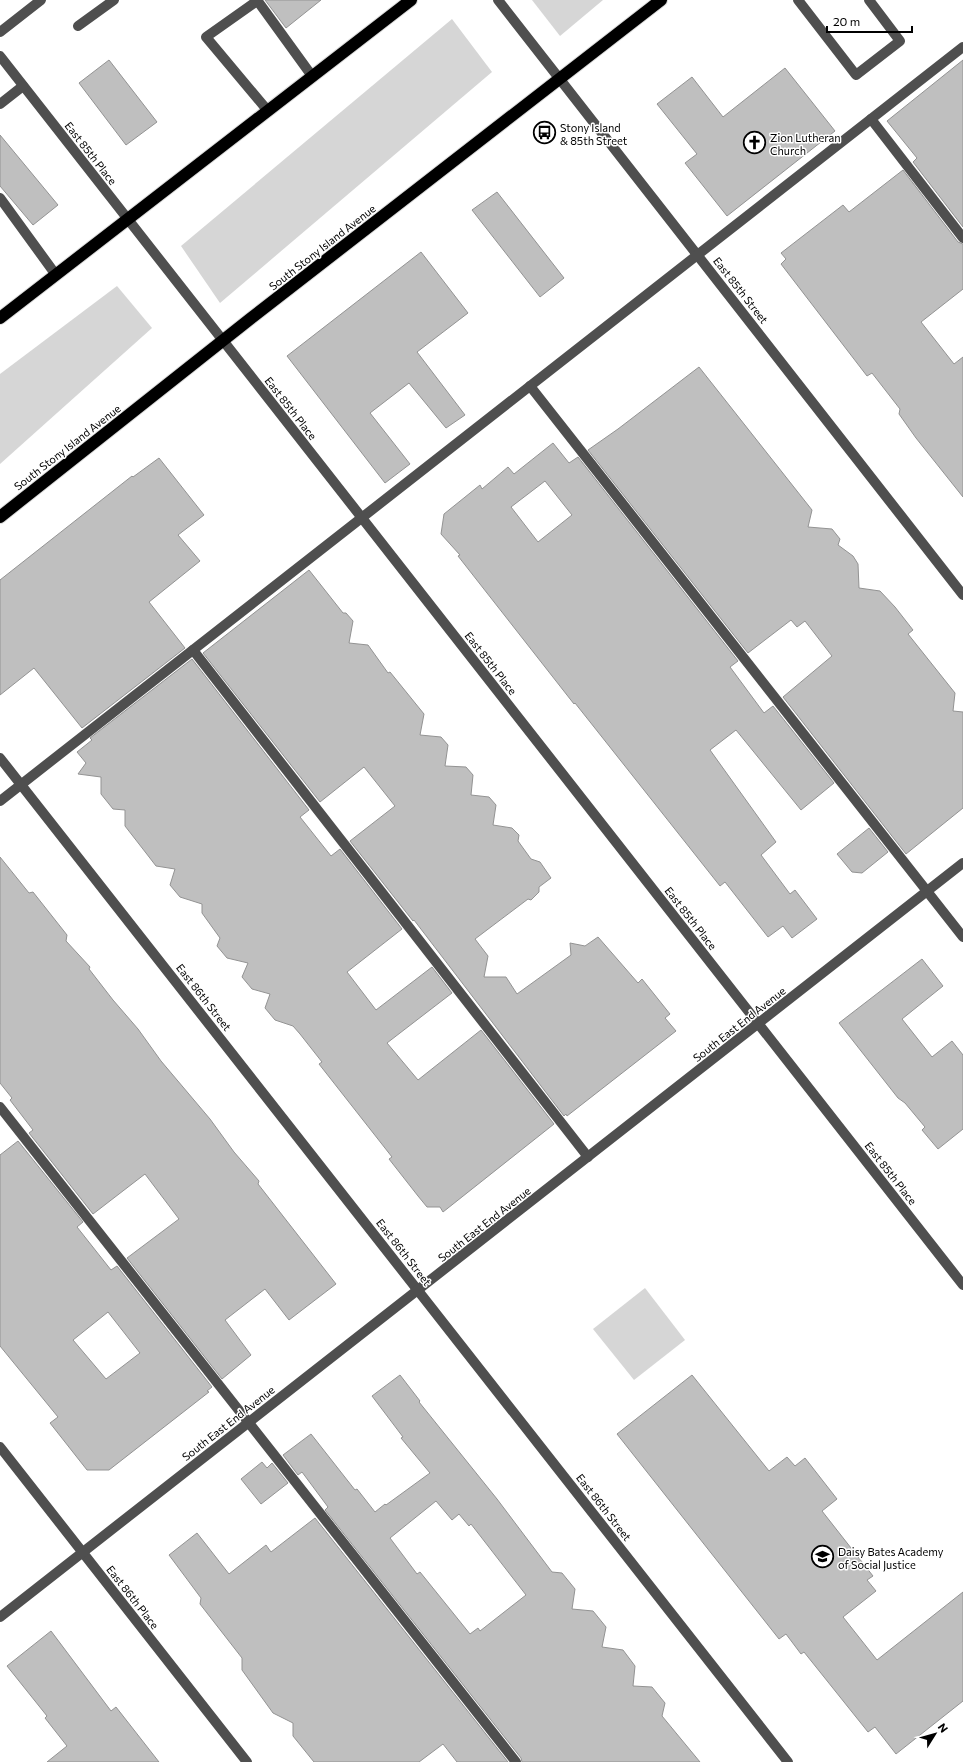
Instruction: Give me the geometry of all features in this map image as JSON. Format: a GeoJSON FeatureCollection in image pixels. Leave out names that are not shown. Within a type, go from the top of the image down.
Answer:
{"type":"FeatureCollection","features":[{"type":"Feature","properties":{"kind":"highway"},"geometry":{"type":"LineString","coordinates":[[0,318],[410,0]]}},
{"type":"Feature","properties":{"kind":"highway","name":"South Stony Island Avenue"},"geometry":{"type":"LineString","coordinates":[[0,517],[223,341],[661,0]]}},
{"type":"Feature","properties":{"kind":"street"},"geometry":{"type":"LineString","coordinates":[[0,32],[40,0]]}},
{"type":"Feature","properties":{"kind":"street"},"geometry":{"type":"LineString","coordinates":[[78,26],[114,0]]}},
{"type":"Feature","properties":{"kind":"street"},"geometry":{"type":"LineString","coordinates":[[268,111],[206,38],[257,0],[312,76]]}},
{"type":"Feature","properties":{"kind":"street","name":"East 85th Street"},"geometry":{"type":"LineString","coordinates":[[498,0],[963,595]]}},
{"type":"Feature","properties":{"kind":"street"},"geometry":{"type":"LineString","coordinates":[[801,1],[856,75],[900,41],[869,0]]}},
{"type":"Feature","properties":{"kind":"street"},"geometry":{"type":"LineString","coordinates":[[0,801],[963,47]]}},
{"type":"Feature","properties":{"kind":"street","name":"East 85th Place"},"geometry":{"type":"LineString","coordinates":[[0,56],[963,1285]]}},
{"type":"Feature","properties":{"kind":"street"},"geometry":{"type":"LineString","coordinates":[[0,104],[23,86]]}},
{"type":"Feature","properties":{"kind":"street"},"geometry":{"type":"LineString","coordinates":[[871,119],[963,238]]}},
{"type":"Feature","properties":{"kind":"street"},"geometry":{"type":"LineString","coordinates":[[0,198],[56,275]]}},
{"type":"Feature","properties":{"kind":"street"},"geometry":{"type":"LineString","coordinates":[[530,386],[963,937]]}},
{"type":"Feature","properties":{"kind":"street"},"geometry":{"type":"LineString","coordinates":[[193,650],[588,1157]]}},
{"type":"Feature","properties":{"kind":"street","name":"East 86th Street"},"geometry":{"type":"LineString","coordinates":[[0,758],[788,1762]]}},
{"type":"Feature","properties":{"kind":"street","name":"South East End Avenue"},"geometry":{"type":"LineString","coordinates":[[0,1617],[963,863]]}},
{"type":"Feature","properties":{"kind":"street"},"geometry":{"type":"LineString","coordinates":[[0,1107],[516,1762]]}},
{"type":"Feature","properties":{"kind":"street","name":"East 86th Place"},"geometry":{"type":"LineString","coordinates":[[0,1447],[247,1762]]}},
{"type":"Feature","properties":{"kind":"shaded area"},"geometry":{"type":"Polygon","coordinates":[[[532,0],[603,0],[560,36],[532,0]]]}},
{"type":"Feature","properties":{"kind":"shaded area"},"geometry":{"type":"Polygon","coordinates":[[[452,19],[492,72],[220,303],[181,246],[452,19]]]}},
{"type":"Feature","properties":{"kind":"shaded area"},"geometry":{"type":"Polygon","coordinates":[[[117,286],[152,328],[0,464],[0,374],[117,286]]]}},
{"type":"Feature","properties":{"kind":"shaded area"},"geometry":{"type":"Polygon","coordinates":[[[645,1288],[685,1340],[634,1380],[593,1329],[645,1288]]]}},
{"type":"Feature","properties":{"kind":"building"},"geometry":{"type":"Polygon","coordinates":[[[265,0],[321,0],[286,28],[265,0]]]}},
{"type":"Feature","properties":{"kind":"building"},"geometry":{"type":"Polygon","coordinates":[[[109,60],[157,122],[126,145],[79,83],[109,60]]]}},
{"type":"Feature","properties":{"kind":"building"},"geometry":{"type":"Polygon","coordinates":[[[963,60],[963,227],[913,162],[917,158],[887,121],[963,60]]]}},
{"type":"Feature","properties":{"kind":"building","name":"Zion Lutheran Church"},"geometry":{"type":"Polygon","coordinates":[[[785,68],[835,131],[727,216],[685,163],[697,154],[657,104],[692,77],[723,117],[785,68]]]}},
{"type":"Feature","properties":{"kind":"building"},"geometry":{"type":"Polygon","coordinates":[[[0,135],[58,205],[33,225],[0,186],[0,135]]]}},
{"type":"Feature","properties":{"kind":"building"},"geometry":{"type":"Polygon","coordinates":[[[903,170],[958,242],[963,244],[963,289],[921,322],[954,364],[963,357],[963,497],[916,438],[899,414],[900,409],[872,373],[867,376],[781,264],[786,259],[781,253],[843,205],[849,212],[903,170]]]}},
{"type":"Feature","properties":{"kind":"building"},"geometry":{"type":"Polygon","coordinates":[[[497,192],[564,278],[540,297],[472,210],[497,192]]]}},
{"type":"Feature","properties":{"kind":"building"},"geometry":{"type":"Polygon","coordinates":[[[421,252],[468,313],[417,352],[465,415],[446,428],[409,383],[370,413],[410,464],[385,483],[287,356],[421,252]]]}},
{"type":"Feature","properties":{"kind":"building"},"geometry":{"type":"Polygon","coordinates":[[[699,367],[812,510],[808,527],[832,529],[840,539],[838,545],[853,556],[858,564],[859,588],[880,591],[895,607],[913,630],[908,634],[955,693],[953,711],[963,712],[963,808],[906,854],[783,697],[832,656],[805,621],[797,627],[791,620],[748,653],[588,450],[699,367]]]}},
{"type":"Feature","properties":{"kind":"building"},"geometry":{"type":"Polygon","coordinates":[[[553,443],[569,463],[578,457],[738,661],[730,667],[764,713],[773,706],[834,783],[801,810],[736,730],[710,750],[776,842],[761,855],[790,894],[795,890],[817,919],[792,938],[783,926],[768,937],[725,882],[720,886],[575,703],[574,704],[458,556],[460,555],[441,534],[444,514],[480,485],[482,489],[508,467],[514,474],[553,443]],[[545,481],[511,507],[538,542],[572,515],[545,481]]]}},
{"type":"Feature","properties":{"kind":"building"},"geometry":{"type":"Polygon","coordinates":[[[159,458],[204,515],[178,535],[200,561],[149,602],[185,648],[82,728],[34,668],[0,695],[0,580],[132,476],[133,477],[159,458]]]}},
{"type":"Feature","properties":{"kind":"building"},"geometry":{"type":"Polygon","coordinates":[[[309,570],[343,613],[346,613],[353,621],[349,643],[368,645],[388,673],[390,672],[424,714],[420,735],[441,737],[448,745],[445,766],[466,767],[473,775],[471,795],[489,797],[496,805],[493,825],[512,828],[519,835],[518,841],[531,859],[540,862],[551,878],[539,887],[539,892],[531,900],[528,899],[475,939],[488,956],[484,977],[506,977],[517,994],[571,955],[570,943],[585,946],[598,937],[638,983],[642,979],[670,1014],[665,1018],[676,1031],[567,1116],[566,1114],[564,1116],[414,920],[413,921],[350,841],[395,806],[364,767],[320,802],[203,653],[309,570]]]}},
{"type":"Feature","properties":{"kind":"building"},"geometry":{"type":"Polygon","coordinates":[[[192,659],[309,810],[300,817],[331,856],[340,849],[402,929],[347,972],[376,1010],[432,967],[452,993],[387,1043],[418,1080],[481,1030],[554,1124],[443,1212],[440,1207],[427,1207],[418,1196],[389,1159],[392,1157],[319,1064],[322,1062],[300,1034],[293,1026],[275,1020],[265,1008],[270,994],[252,989],[242,977],[248,963],[227,958],[217,946],[220,938],[202,913],[202,904],[180,897],[170,885],[175,869],[156,866],[125,826],[125,810],[113,809],[101,794],[101,777],[78,774],[86,763],[77,752],[92,740],[90,738],[192,659]]]}},
{"type":"Feature","properties":{"kind":"building"},"geometry":{"type":"Polygon","coordinates":[[[869,828],[888,852],[862,873],[852,872],[837,854],[869,828]]]}},
{"type":"Feature","properties":{"kind":"building"},"geometry":{"type":"Polygon","coordinates":[[[0,857],[29,893],[33,892],[67,935],[66,941],[90,967],[89,969],[138,1029],[161,1061],[210,1119],[234,1152],[259,1181],[258,1184],[336,1284],[289,1320],[265,1289],[225,1320],[251,1355],[222,1379],[127,1258],[179,1219],[145,1174],[93,1214],[29,1133],[33,1130],[10,1100],[12,1098],[0,1083],[0,857]]]}},
{"type":"Feature","properties":{"kind":"building"},"geometry":{"type":"Polygon","coordinates":[[[922,959],[943,986],[902,1019],[932,1057],[952,1041],[963,1055],[963,1129],[938,1149],[922,1130],[925,1127],[905,1103],[898,1098],[839,1023],[922,959]]]}},
{"type":"Feature","properties":{"kind":"building"},"geometry":{"type":"Polygon","coordinates":[[[18,1141],[83,1222],[77,1227],[111,1270],[117,1266],[212,1387],[207,1391],[209,1392],[109,1470],[87,1470],[50,1423],[58,1417],[0,1346],[0,1155],[18,1141]],[[108,1312],[73,1340],[106,1379],[140,1353],[108,1312]]]}},
{"type":"Feature","properties":{"kind":"building"},"geometry":{"type":"Polygon","coordinates":[[[400,1375],[420,1401],[419,1402],[497,1499],[552,1572],[562,1573],[575,1589],[572,1609],[593,1611],[606,1627],[602,1647],[623,1650],[635,1666],[633,1686],[652,1687],[665,1703],[662,1716],[700,1762],[522,1762],[521,1758],[325,1510],[328,1507],[302,1472],[298,1475],[283,1455],[311,1434],[355,1490],[357,1489],[375,1512],[385,1504],[386,1505],[430,1473],[401,1438],[403,1437],[372,1396],[400,1375]],[[436,1501],[390,1538],[417,1574],[420,1572],[470,1634],[478,1628],[480,1631],[526,1595],[471,1524],[469,1526],[459,1514],[452,1520],[436,1501]]]}},
{"type":"Feature","properties":{"kind":"building"},"geometry":{"type":"Polygon","coordinates":[[[692,1375],[769,1471],[787,1457],[795,1466],[805,1458],[837,1499],[822,1511],[873,1576],[867,1580],[876,1591],[843,1617],[877,1660],[963,1592],[963,1701],[896,1754],[875,1727],[868,1732],[804,1652],[801,1654],[786,1634],[779,1639],[617,1434],[692,1375]]]}},
{"type":"Feature","properties":{"kind":"building"},"geometry":{"type":"Polygon","coordinates":[[[262,1462],[267,1468],[272,1463],[288,1483],[261,1504],[241,1479],[262,1462]]]}},
{"type":"Feature","properties":{"kind":"building"},"geometry":{"type":"Polygon","coordinates":[[[315,1518],[508,1762],[457,1762],[443,1744],[419,1762],[314,1762],[293,1736],[293,1723],[273,1713],[242,1670],[242,1658],[200,1604],[201,1598],[169,1555],[197,1533],[229,1574],[266,1545],[271,1552],[315,1518]]]}},
{"type":"Feature","properties":{"kind":"building"},"geometry":{"type":"Polygon","coordinates":[[[51,1631],[111,1711],[116,1707],[159,1762],[47,1762],[67,1746],[45,1718],[47,1716],[7,1666],[51,1631]]]}},
{"type":"Feature","properties":{"kind":"place","name":"Stony Island & 85th Street"},"geometry":{"type":"Point","coordinates":[544,133]}},
{"type":"Feature","properties":{"kind":"place","name":"Zion Lutheran Church"},"geometry":{"type":"Point","coordinates":[754,143]}},
{"type":"Feature","properties":{"kind":"place","name":"Daisy Bates Academy of Social Justice"},"geometry":{"type":"Point","coordinates":[823,1557]}}]}
